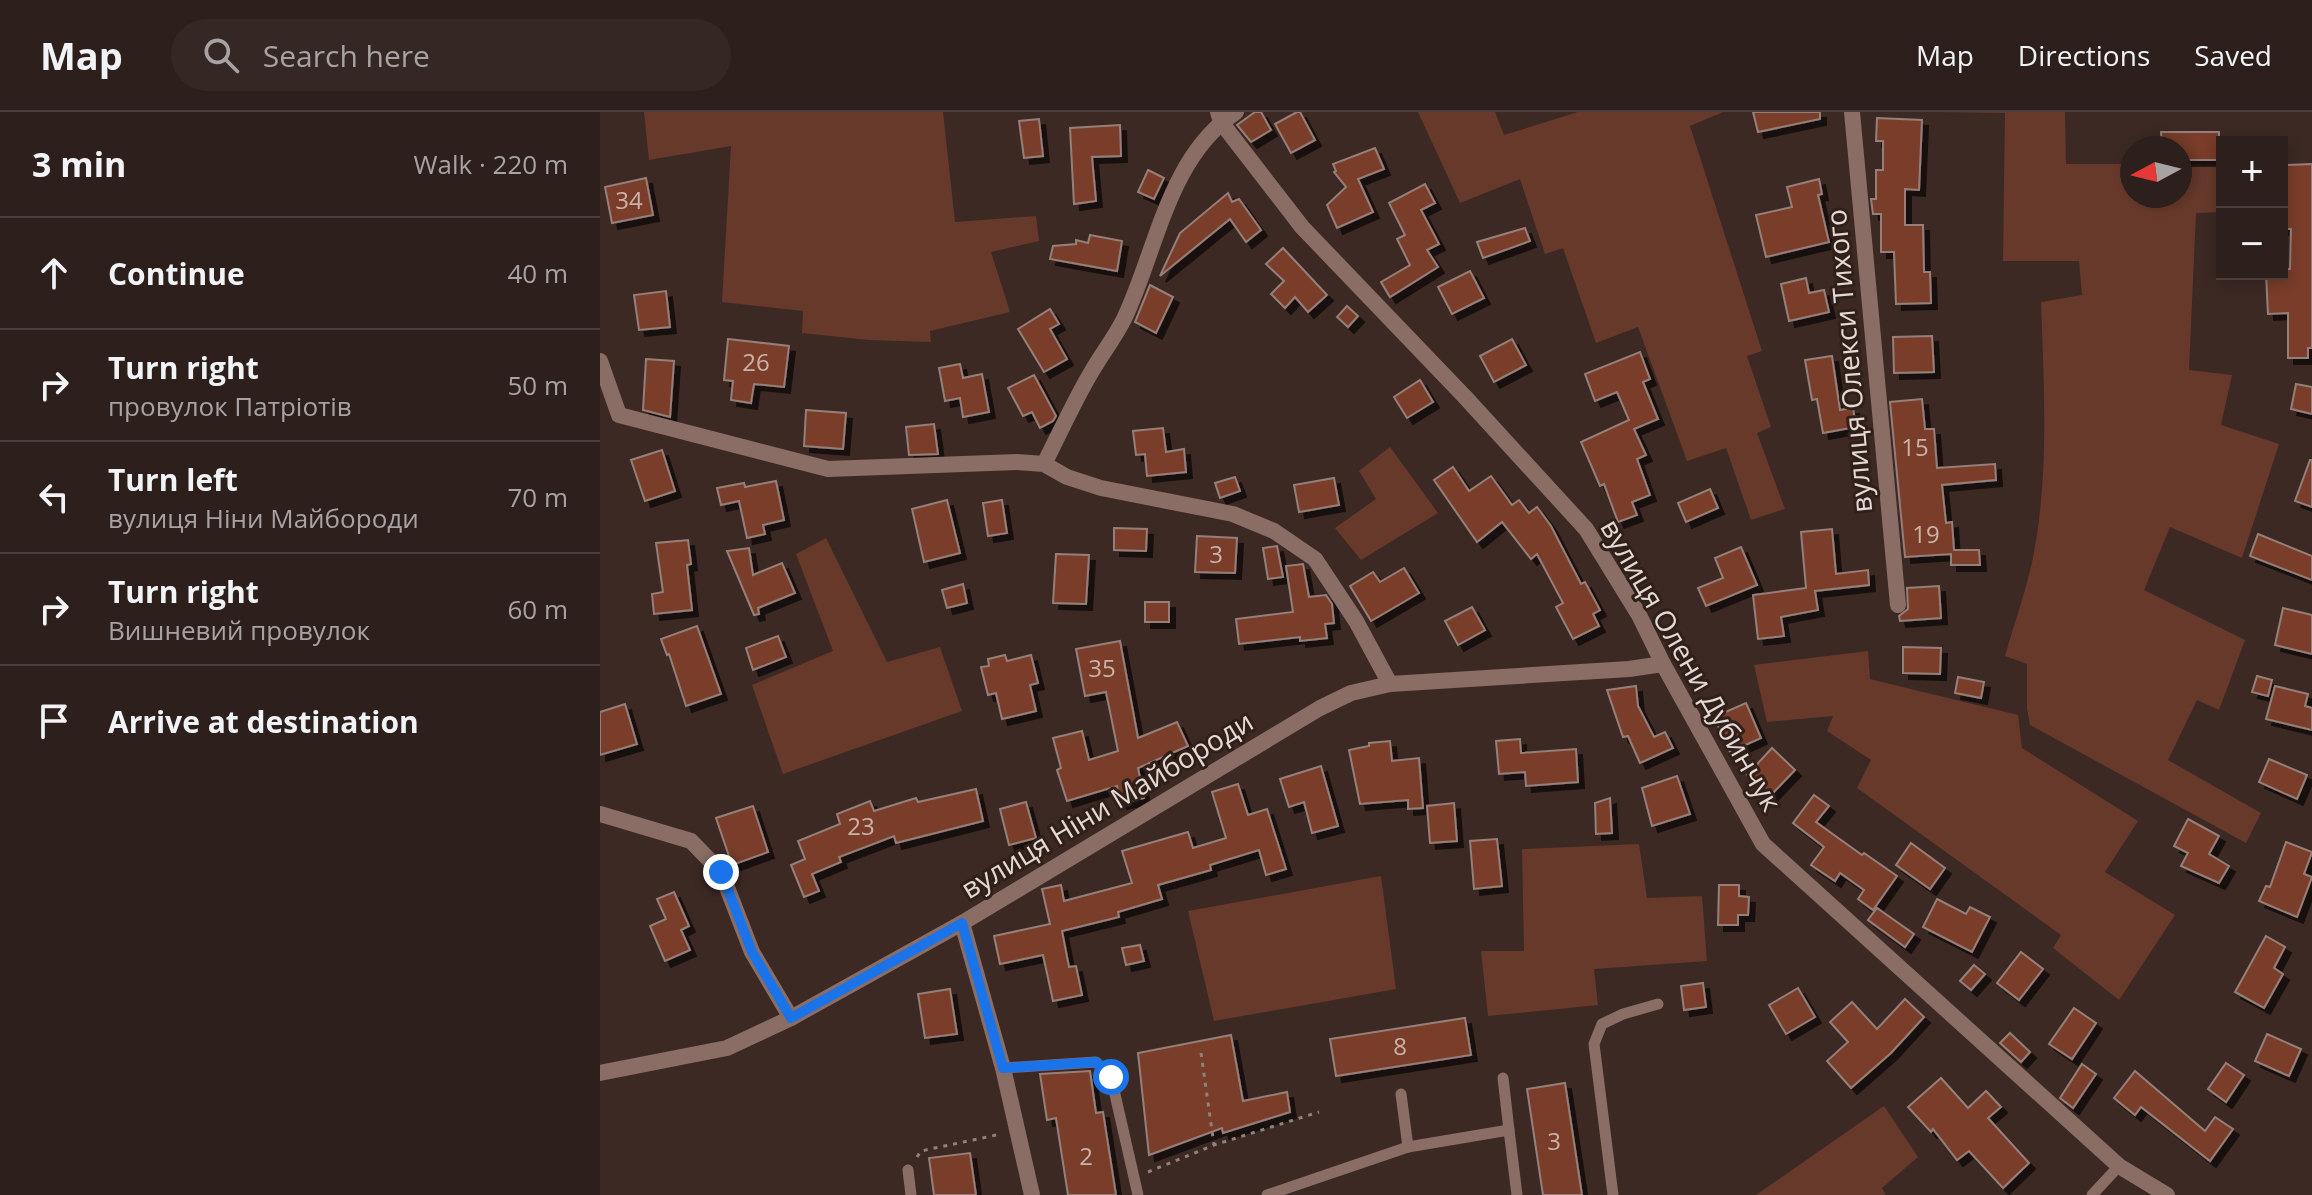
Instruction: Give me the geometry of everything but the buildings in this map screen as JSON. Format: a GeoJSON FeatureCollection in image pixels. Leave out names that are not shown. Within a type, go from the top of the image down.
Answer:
{"type":"FeatureCollection","features":[{"type":"Feature","properties":{"kind":"street"},"geometry":{"type":"LineString","coordinates":[[1044,464],[1091,372],[1124,320],[1158,229],[1185,171],[1220,117],[1236,112]]}},
{"type":"Feature","properties":{"kind":"street","name":"вулиця Олекси Тихого"},"geometry":{"type":"LineString","coordinates":[[1852,112],[1898,605]]}},
{"type":"Feature","properties":{"kind":"street","name":"вулиця Олени Дубинчук"},"geometry":{"type":"LineString","coordinates":[[1220,117],[1302,227],[1586,529],[1639,615],[1763,844],[2119,1166],[2167,1195]]}},
{"type":"Feature","properties":{"kind":"street"},"geometry":{"type":"LineString","coordinates":[[600,361],[619,415],[828,469],[1017,462],[1044,464],[1067,477],[1101,488],[1233,514],[1274,531],[1315,559],[1356,621],[1390,684]]}},
{"type":"Feature","properties":{"kind":"street","name":"вулиця Ніни Майбороди"},"geometry":{"type":"LineString","coordinates":[[600,1073],[727,1048],[791,1018],[962,923],[1320,708],[1351,693],[1390,684],[1629,669],[1663,664]]}},
{"type":"Feature","properties":{"kind":"street"},"geometry":{"type":"LineString","coordinates":[[600,814],[691,841],[721,872],[752,952],[791,1018]]}},
{"type":"Feature","properties":{"kind":"street"},"geometry":{"type":"LineString","coordinates":[[962,923],[1003,1068],[1032,1195]]}},
{"type":"Feature","properties":{"kind":"lane"},"geometry":{"type":"LineString","coordinates":[[1613,1195],[1594,1044],[1602,1024],[1658,1004]]}},
{"type":"Feature","properties":{"kind":"lane"},"geometry":{"type":"LineString","coordinates":[[1003,1068],[1096,1062],[1111,1077],[1138,1195]]}},
{"type":"Feature","properties":{"kind":"lane"},"geometry":{"type":"LineString","coordinates":[[1503,1078],[1517,1195]]}},
{"type":"Feature","properties":{"kind":"lane"},"geometry":{"type":"LineString","coordinates":[[1401,1094],[1408,1147]]}},
{"type":"Feature","properties":{"kind":"lane"},"geometry":{"type":"LineString","coordinates":[[1267,1195],[1408,1147],[1509,1130]]}},
{"type":"Feature","properties":{"kind":"lane"},"geometry":{"type":"LineString","coordinates":[[2092,1195],[2119,1166]]}},
{"type":"Feature","properties":{"kind":"lane"},"geometry":{"type":"LineString","coordinates":[[908,1170],[911,1195]]}},
{"type":"Feature","properties":{"kind":"path"},"geometry":{"type":"LineString","coordinates":[[1201,1053],[1214,1145]]}},
{"type":"Feature","properties":{"kind":"path"},"geometry":{"type":"LineString","coordinates":[[1133,1178],[1214,1145],[1319,1112]]}},
{"type":"Feature","properties":{"kind":"path"},"geometry":{"type":"LineString","coordinates":[[908,1170],[921,1151],[1017,1130]]}},
{"type":"Feature","properties":{"kind":"shaded area"},"geometry":{"type":"Polygon","coordinates":[[[644,112],[943,112],[955,222],[1036,216],[1039,241],[991,252],[1010,312],[930,331],[931,342],[869,340],[802,333],[803,311],[722,302],[731,146],[649,160],[644,112]]]}},
{"type":"Feature","properties":{"kind":"shaded area"},"geometry":{"type":"Polygon","coordinates":[[[1418,112],[1495,112],[1504,135],[1578,112],[1723,112],[1690,126],[1762,351],[1747,356],[1771,427],[1757,433],[1785,509],[1751,520],[1726,448],[1687,461],[1638,327],[1596,343],[1563,248],[1545,254],[1520,179],[1460,203],[1418,112]]]}},
{"type":"Feature","properties":{"kind":"shaded area"},"geometry":{"type":"Polygon","coordinates":[[[1938,112],[2065,112],[2066,164],[2120,164],[2120,208],[2192,208],[2192,164],[2216,165],[2216,212],[2196,213],[2189,370],[2232,375],[2221,425],[2279,444],[2242,558],[2170,527],[2144,590],[2245,640],[2219,710],[2197,700],[2168,760],[2261,813],[2246,843],[2030,725],[2027,664],[2005,656],[2031,567],[2041,501],[2044,435],[2041,302],[2082,295],[2079,261],[2003,261],[2005,113],[1938,112]]]}},
{"type":"Feature","properties":{"kind":"shaded area"},"geometry":{"type":"Polygon","coordinates":[[[1390,447],[1438,513],[1361,560],[1335,528],[1376,499],[1359,471],[1390,447]]]}},
{"type":"Feature","properties":{"kind":"shaded area"},"geometry":{"type":"Polygon","coordinates":[[[826,538],[887,662],[940,647],[962,711],[783,774],[752,685],[833,651],[796,554],[826,538]]]}},
{"type":"Feature","properties":{"kind":"shaded area"},"geometry":{"type":"Polygon","coordinates":[[[1868,651],[1870,679],[2018,715],[2022,748],[2138,821],[2105,872],[2175,915],[2119,1000],[2053,948],[2061,935],[1857,788],[1871,760],[1827,731],[1833,716],[1767,722],[1754,665],[1868,651]]]}},
{"type":"Feature","properties":{"kind":"shaded area"},"geometry":{"type":"Polygon","coordinates":[[[1639,844],[1647,898],[1702,896],[1707,961],[1594,969],[1598,1005],[1488,1016],[1481,951],[1524,951],[1522,849],[1639,844]]]}},
{"type":"Feature","properties":{"kind":"shaded area"},"geometry":{"type":"Polygon","coordinates":[[[1381,876],[1396,989],[1214,1021],[1188,911],[1381,876]]]}},
{"type":"Feature","properties":{"kind":"shaded area"},"geometry":{"type":"Polygon","coordinates":[[[1884,1106],[1918,1157],[1882,1188],[1886,1195],[1756,1195],[1884,1106]]]}},
{"type":"Feature","properties":{"kind":"route"},"geometry":{"type":"LineString","coordinates":[[721,872],[752,952],[791,1018],[962,923],[1003,1068],[1096,1062],[1111,1077]]}}]}
